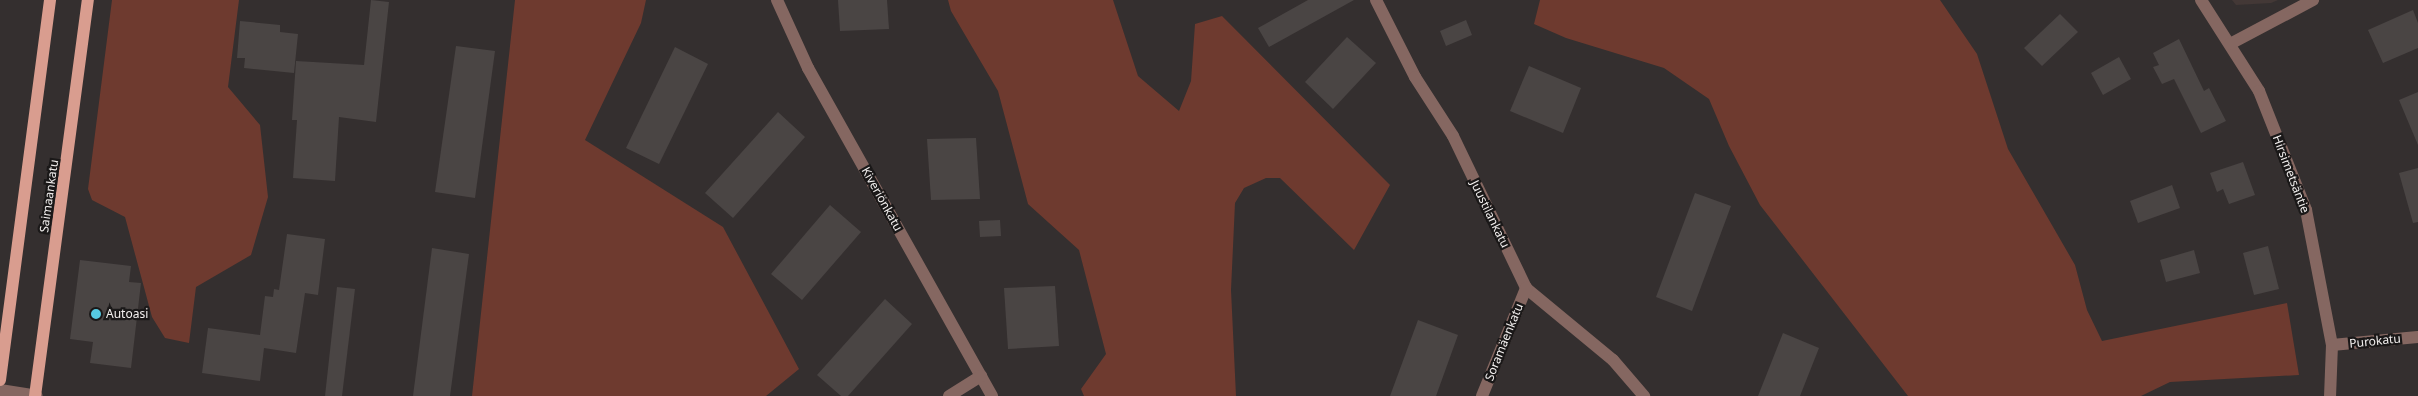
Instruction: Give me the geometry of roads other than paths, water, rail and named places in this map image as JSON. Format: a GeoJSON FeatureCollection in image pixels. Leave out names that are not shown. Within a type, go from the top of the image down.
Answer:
{"type":"FeatureCollection","features":[{"type":"Feature","properties":{"kind":"main road","name":"Saimaankatu"},"geometry":{"type":"LineString","coordinates":[[0,380],[50,0]]}},
{"type":"Feature","properties":{"kind":"main road","name":"Saimaankatu"},"geometry":{"type":"LineString","coordinates":[[36,396],[88,0]]}},
{"type":"Feature","properties":{"kind":"street","name":"Kiveriönkatu"},"geometry":{"type":"LineString","coordinates":[[777,0],[808,68],[992,396]]}},
{"type":"Feature","properties":{"kind":"street","name":"Juustilankatu"},"geometry":{"type":"LineString","coordinates":[[1376,0],[1415,77],[1453,136],[1526,288],[1614,360],[1644,396]]}},
{"type":"Feature","properties":{"kind":"street","name":"Hirsimetsäntie"},"geometry":{"type":"LineString","coordinates":[[2201,0],[2259,91],[2306,210],[2332,345],[2330,396]]}},
{"type":"Feature","properties":{"kind":"street"},"geometry":{"type":"LineString","coordinates":[[2230,44],[2313,0]]}},
{"type":"Feature","properties":{"kind":"street","name":"Soramäenkatu"},"geometry":{"type":"LineString","coordinates":[[1482,396],[1526,288]]}},
{"type":"Feature","properties":{"kind":"street","name":"Purokatu"},"geometry":{"type":"LineString","coordinates":[[2332,345],[2418,337]]}},
{"type":"Feature","properties":{"kind":"street"},"geometry":{"type":"LineString","coordinates":[[949,396],[981,376]]}},
{"type":"Feature","properties":{"kind":"street"},"geometry":{"type":"LineString","coordinates":[[0,390],[36,396]]}},
{"type":"Feature","properties":{"kind":"place","name":"Autoasi"},"geometry":{"type":"Point","coordinates":[96,314]}}]}
